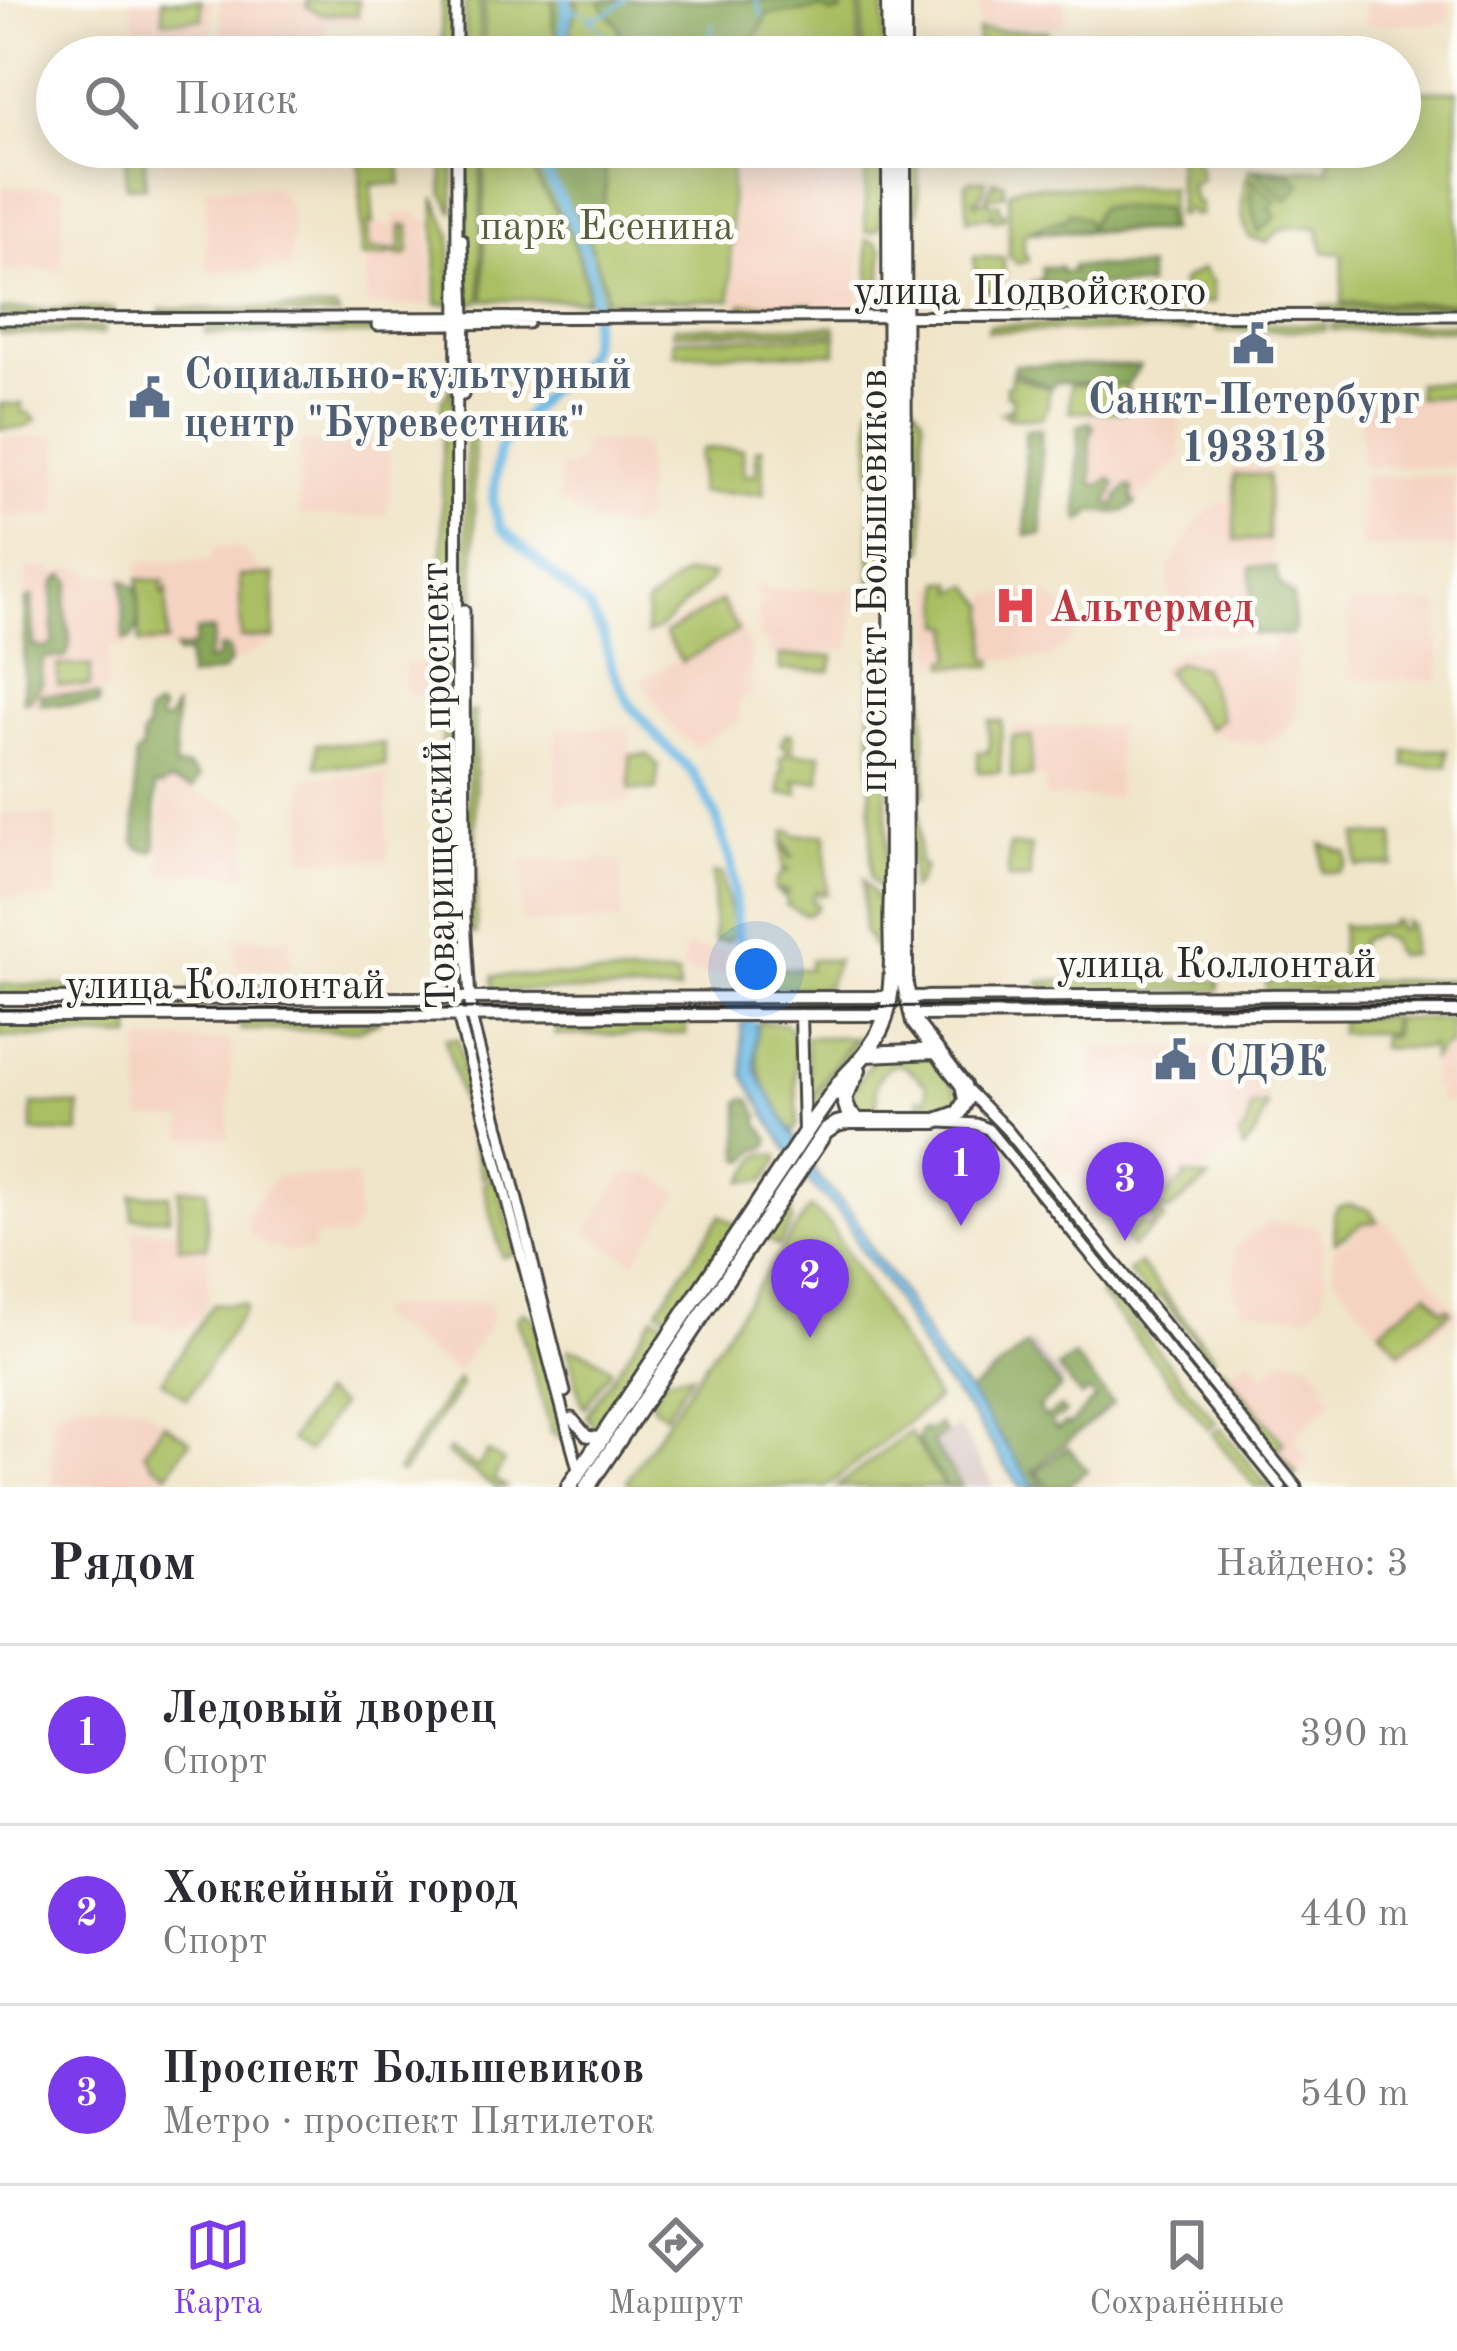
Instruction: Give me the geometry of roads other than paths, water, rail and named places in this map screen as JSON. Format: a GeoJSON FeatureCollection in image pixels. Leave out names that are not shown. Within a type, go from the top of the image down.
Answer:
{"type":"FeatureCollection","features":[{"type":"Feature","properties":{"kind":"main road"},"geometry":{"type":"LineString","coordinates":[[890,0],[890,36]]}},
{"type":"Feature","properties":{"kind":"main road"},"geometry":{"type":"LineString","coordinates":[[903,0],[903,36]]}},
{"type":"Feature","properties":{"kind":"main road","name":"проспект Большевиков"},"geometry":{"type":"LineString","coordinates":[[891,168],[906,997],[911,1015],[964,1085]]}},
{"type":"Feature","properties":{"kind":"main road","name":"проспект Большевиков"},"geometry":{"type":"LineString","coordinates":[[862,1059],[886,1015],[890,997],[902,168]]}},
{"type":"Feature","properties":{"kind":"main road","name":"улица Коллонтай"},"geometry":{"type":"LineString","coordinates":[[0,999],[1457,994]]}},
{"type":"Feature","properties":{"kind":"main road","name":"улица Коллонтай"},"geometry":{"type":"LineString","coordinates":[[0,1016],[1457,1012]]}},
{"type":"Feature","properties":{"kind":"main road"},"geometry":{"type":"LineString","coordinates":[[801,1015],[803,1136]]}},
{"type":"Feature","properties":{"kind":"main road"},"geometry":{"type":"LineString","coordinates":[[569,1487],[588,1481],[792,1168],[803,1136],[849,1072],[862,1059],[932,1046],[926,1026],[938,1015]]}},
{"type":"Feature","properties":{"kind":"main road"},"geometry":{"type":"LineString","coordinates":[[859,1121],[849,1114],[844,1098],[862,1059]]}},
{"type":"Feature","properties":{"kind":"main road"},"geometry":{"type":"LineString","coordinates":[[588,1481],[605,1435],[792,1168],[831,1127],[954,1116],[966,1100],[964,1085]]}},
{"type":"Feature","properties":{"kind":"main road"},"geometry":{"type":"LineString","coordinates":[[804,1092],[809,1107],[822,1109]]}},
{"type":"Feature","properties":{"kind":"street"},"geometry":{"type":"LineString","coordinates":[[459,0],[459,36]]}},
{"type":"Feature","properties":{"kind":"street","name":"Товарищеский проспект"},"geometry":{"type":"LineString","coordinates":[[460,168],[463,998],[588,1481]]}},
{"type":"Feature","properties":{"kind":"street","name":"улица Подвойского"},"geometry":{"type":"LineString","coordinates":[[461,321],[1457,318]]}},
{"type":"Feature","properties":{"kind":"street"},"geometry":{"type":"LineString","coordinates":[[0,322],[461,321]]}},
{"type":"Feature","properties":{"kind":"street","name":"Товарищеский проспект"},"geometry":{"type":"LineString","coordinates":[[465,1016],[588,1481]]}},
{"type":"Feature","properties":{"kind":"street"},"geometry":{"type":"LineString","coordinates":[[964,1085],[998,1119],[1296,1487]]}},
{"type":"Feature","properties":{"kind":"street"},"geometry":{"type":"LineString","coordinates":[[936,1121],[988,1129],[1280,1487]]}},
{"type":"Feature","properties":{"kind":"street"},"geometry":{"type":"LineString","coordinates":[[572,1418],[587,1436],[598,1439],[605,1435]]}},
{"type":"Feature","properties":{"kind":"water"},"geometry":{"type":"Polygon","coordinates":[[[741,1024],[757,1024],[758,1075],[818,1177],[853,1214],[943,1363],[969,1392],[1035,1487],[1020,1487],[933,1367],[846,1220],[805,1178],[744,1075],[741,1024]]]}},
{"type":"Feature","properties":{"kind":"waterway"},"geometry":{"type":"LineString","coordinates":[[564,36],[567,0]]}},
{"type":"Feature","properties":{"kind":"waterway"},"geometry":{"type":"LineString","coordinates":[[590,18],[608,13],[625,0]]}},
{"type":"Feature","properties":{"kind":"waterway"},"geometry":{"type":"LineString","coordinates":[[756,0],[762,16]]}},
{"type":"Feature","properties":{"kind":"waterway"},"geometry":{"type":"LineString","coordinates":[[567,11],[581,11]]}},
{"type":"Feature","properties":{"kind":"waterway"},"geometry":{"type":"LineString","coordinates":[[587,15],[598,27]]}},
{"type":"Feature","properties":{"kind":"waterway"},"geometry":{"type":"LineString","coordinates":[[712,25],[712,36]]}},
{"type":"Feature","properties":{"kind":"waterway"},"geometry":{"type":"LineString","coordinates":[[601,31],[606,36]]}},
{"type":"Feature","properties":{"kind":"waterway"},"geometry":{"type":"LineString","coordinates":[[649,36],[672,36]]}},
{"type":"Feature","properties":{"kind":"waterway"},"geometry":{"type":"LineString","coordinates":[[544,168],[579,234],[591,271],[595,294],[590,346],[499,450],[493,502],[500,527],[589,608],[629,703],[693,773],[715,814],[731,863],[738,934],[749,976],[750,1021]]}},
{"type":"Feature","properties":{"kind":"tram line"},"geometry":{"type":"LineString","coordinates":[[0,1010],[1457,1004]]}},
{"type":"Feature","properties":{"kind":"place","name":"Санкт-Петербург 193313"},"geometry":{"type":"Point","coordinates":[1254,344]}},
{"type":"Feature","properties":{"kind":"place","name":"Социально-культурный центр \"Буревестник\""},"geometry":{"type":"Point","coordinates":[150,397]}},
{"type":"Feature","properties":{"kind":"place","name":"Альтермед"},"geometry":{"type":"Point","coordinates":[1015,606]}},
{"type":"Feature","properties":{"kind":"place","name":"СДЭК"},"geometry":{"type":"Point","coordinates":[1175,1060]}},
{"type":"Feature","properties":{"kind":"place","name":"Ледовый дворец"},"geometry":{"type":"Point","coordinates":[961,1226]}},
{"type":"Feature","properties":{"kind":"place","name":"Проспект Большевиков"},"geometry":{"type":"Point","coordinates":[1125,1241]}},
{"type":"Feature","properties":{"kind":"place","name":"Хоккейный город"},"geometry":{"type":"Point","coordinates":[810,1338]}},
{"type":"Feature","properties":{"kind":"park label","name":"парк Есенина"},"geometry":{"type":"Point","coordinates":[607,224]}}]}
